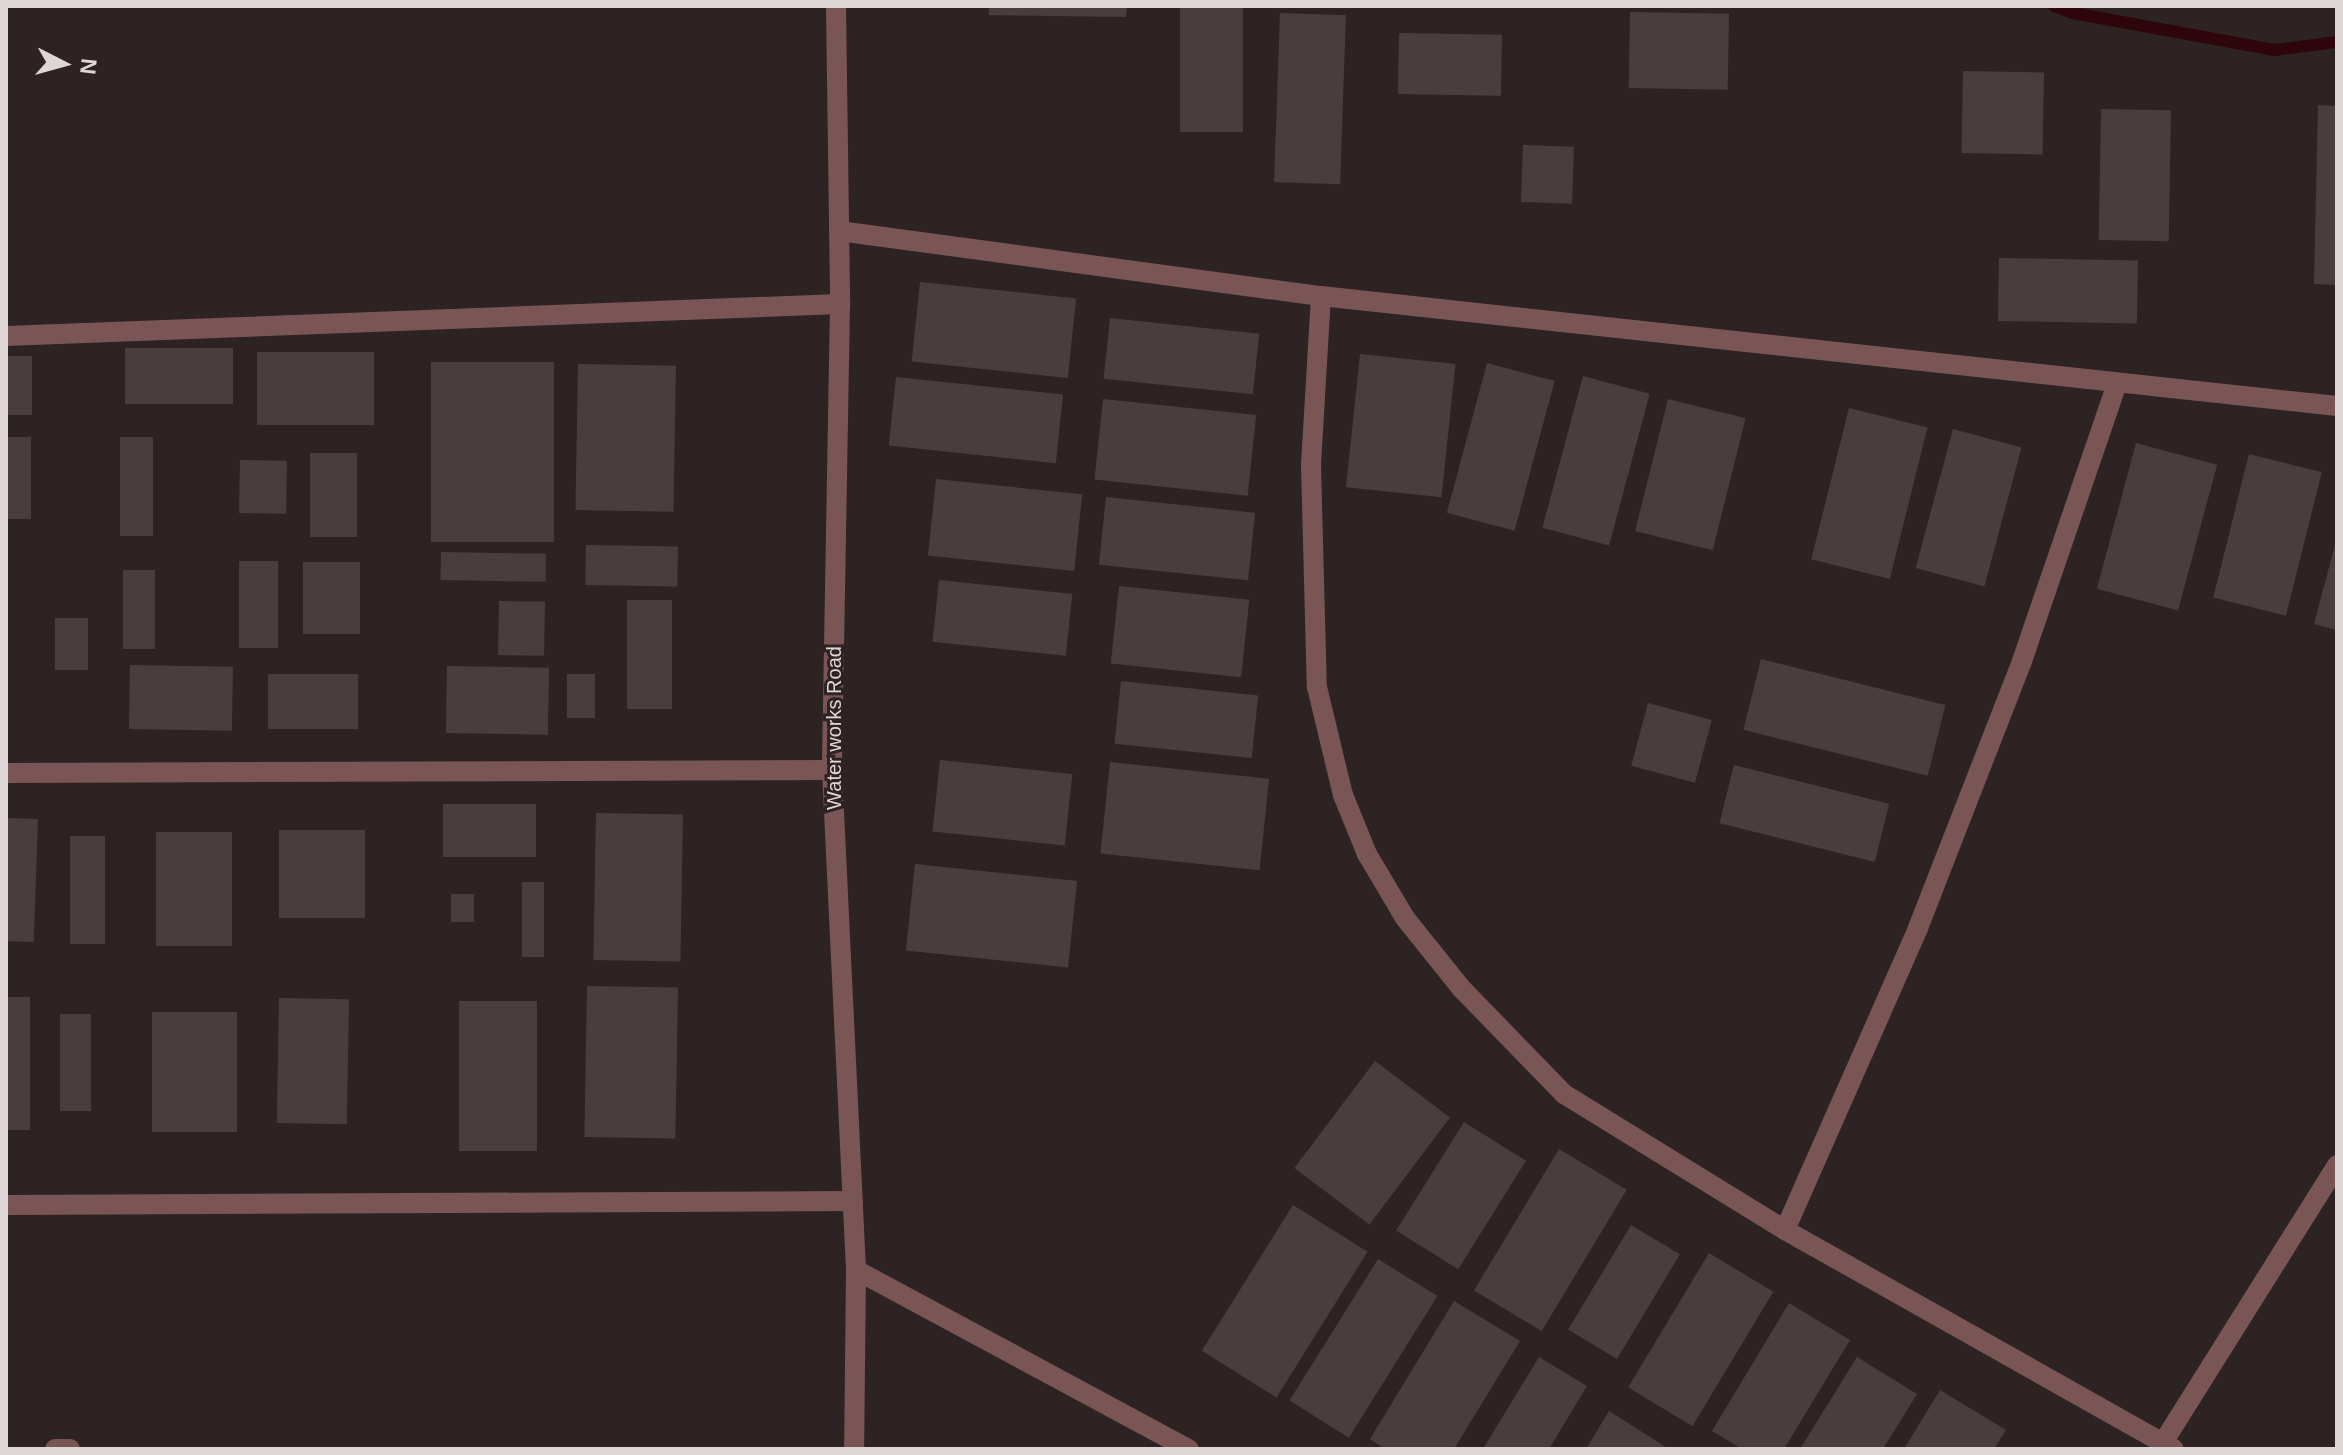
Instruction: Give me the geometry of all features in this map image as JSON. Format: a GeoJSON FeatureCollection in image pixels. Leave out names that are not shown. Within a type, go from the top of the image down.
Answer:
{"type":"FeatureCollection","features":[{"type":"Feature","properties":{"kind":"street","name":"Water works Road"},"geometry":{"type":"LineString","coordinates":[[836,6],[840,304],[832,770],[856,1270],[854,1449]]}},
{"type":"Feature","properties":{"kind":"street"},"geometry":{"type":"LineString","coordinates":[[839,231],[1321,296],[2337,406]]}},
{"type":"Feature","properties":{"kind":"street"},"geometry":{"type":"LineString","coordinates":[[1321,296],[1311,465],[1317,687],[1343,795],[1367,854],[1405,918],[1461,988],[1564,1094],[1785,1230],[2165,1447],[2337,1165]]}},
{"type":"Feature","properties":{"kind":"street"},"geometry":{"type":"LineString","coordinates":[[6,336],[840,304]]}},
{"type":"Feature","properties":{"kind":"street"},"geometry":{"type":"LineString","coordinates":[[1785,1230],[1918,928],[2022,661],[2117,384]]}},
{"type":"Feature","properties":{"kind":"street"},"geometry":{"type":"LineString","coordinates":[[6,773],[832,770]]}},
{"type":"Feature","properties":{"kind":"street"},"geometry":{"type":"LineString","coordinates":[[6,1205],[853,1201]]}},
{"type":"Feature","properties":{"kind":"street"},"geometry":{"type":"LineString","coordinates":[[856,1270],[1189,1449]]}},
{"type":"Feature","properties":{"kind":"street"},"geometry":{"type":"LineString","coordinates":[[55,1449],[70,1449]]}},
{"type":"Feature","properties":{"kind":"building"},"geometry":{"type":"Polygon","coordinates":[[[989,6],[1127,6],[1126,17],[989,15],[989,6]]]}},
{"type":"Feature","properties":{"kind":"building"},"geometry":{"type":"Polygon","coordinates":[[[1180,6],[1243,6],[1243,132],[1180,132],[1180,6]]]}},
{"type":"Feature","properties":{"kind":"building"},"geometry":{"type":"Polygon","coordinates":[[[1630,12],[1729,14],[1728,90],[1629,88],[1630,12]]]}},
{"type":"Feature","properties":{"kind":"building"},"geometry":{"type":"Polygon","coordinates":[[[1280,13],[1346,15],[1340,184],[1274,182],[1280,13]]]}},
{"type":"Feature","properties":{"kind":"building"},"geometry":{"type":"Polygon","coordinates":[[[1399,33],[1502,35],[1501,96],[1398,94],[1399,33]]]}},
{"type":"Feature","properties":{"kind":"building"},"geometry":{"type":"Polygon","coordinates":[[[1963,71],[2044,72],[2043,154],[1962,153],[1963,71]]]}},
{"type":"Feature","properties":{"kind":"building"},"geometry":{"type":"Polygon","coordinates":[[[2318,105],[2337,106],[2337,285],[2314,284],[2318,105]]]}},
{"type":"Feature","properties":{"kind":"building"},"geometry":{"type":"Polygon","coordinates":[[[2101,109],[2171,110],[2169,241],[2099,240],[2101,109]]]}},
{"type":"Feature","properties":{"kind":"building"},"geometry":{"type":"Polygon","coordinates":[[[1523,145],[1574,147],[1572,204],[1521,202],[1523,145]]]}},
{"type":"Feature","properties":{"kind":"building"},"geometry":{"type":"Polygon","coordinates":[[[1999,258],[2138,260],[2137,323],[1998,321],[1999,258]]]}},
{"type":"Feature","properties":{"kind":"building"},"geometry":{"type":"Polygon","coordinates":[[[920,282],[1076,298],[1068,378],[912,362],[920,282]]]}},
{"type":"Feature","properties":{"kind":"building"},"geometry":{"type":"Polygon","coordinates":[[[1110,318],[1259,334],[1253,394],[1104,379],[1110,318]]]}},
{"type":"Feature","properties":{"kind":"building"},"geometry":{"type":"Polygon","coordinates":[[[125,348],[233,348],[233,404],[125,404],[125,348]]]}},
{"type":"Feature","properties":{"kind":"building"},"geometry":{"type":"Polygon","coordinates":[[[257,352],[374,352],[374,425],[257,425],[257,352]]]}},
{"type":"Feature","properties":{"kind":"building"},"geometry":{"type":"Polygon","coordinates":[[[1360,354],[1455,364],[1441,497],[1346,487],[1360,354]]]}},
{"type":"Feature","properties":{"kind":"building"},"geometry":{"type":"Polygon","coordinates":[[[6,356],[32,356],[32,415],[6,415],[6,356]]]}},
{"type":"Feature","properties":{"kind":"building"},"geometry":{"type":"Polygon","coordinates":[[[431,362],[554,362],[554,542],[431,542],[431,362]]]}},
{"type":"Feature","properties":{"kind":"building"},"geometry":{"type":"Polygon","coordinates":[[[1487,363],[1555,381],[1514,531],[1447,513],[1487,363]]]}},
{"type":"Feature","properties":{"kind":"building"},"geometry":{"type":"Polygon","coordinates":[[[578,364],[676,366],[673,512],[575,510],[578,364]]]}},
{"type":"Feature","properties":{"kind":"building"},"geometry":{"type":"Polygon","coordinates":[[[1583,376],[1650,394],[1609,546],[1542,528],[1583,376]]]}},
{"type":"Feature","properties":{"kind":"building"},"geometry":{"type":"Polygon","coordinates":[[[896,377],[1063,395],[1056,463],[889,446],[896,377]]]}},
{"type":"Feature","properties":{"kind":"building"},"geometry":{"type":"Polygon","coordinates":[[[1103,399],[1256,415],[1248,496],[1095,480],[1103,399]]]}},
{"type":"Feature","properties":{"kind":"building"},"geometry":{"type":"Polygon","coordinates":[[[1668,399],[1746,418],[1713,550],[1635,531],[1668,399]]]}},
{"type":"Feature","properties":{"kind":"building"},"geometry":{"type":"Polygon","coordinates":[[[1849,408],[1928,428],[1890,579],[1811,559],[1849,408]]]}},
{"type":"Feature","properties":{"kind":"building"},"geometry":{"type":"Polygon","coordinates":[[[1953,429],[2022,447],[1984,586],[1916,568],[1953,429]]]}},
{"type":"Feature","properties":{"kind":"building"},"geometry":{"type":"Polygon","coordinates":[[[6,437],[31,437],[31,519],[6,519],[6,437]]]}},
{"type":"Feature","properties":{"kind":"building"},"geometry":{"type":"Polygon","coordinates":[[[120,437],[153,437],[153,536],[120,536],[120,437]]]}},
{"type":"Feature","properties":{"kind":"building"},"geometry":{"type":"Polygon","coordinates":[[[2136,443],[2217,465],[2178,611],[2097,589],[2136,443]]]}},
{"type":"Feature","properties":{"kind":"building"},"geometry":{"type":"Polygon","coordinates":[[[310,453],[357,453],[357,537],[310,537],[310,453]]]}},
{"type":"Feature","properties":{"kind":"building"},"geometry":{"type":"Polygon","coordinates":[[[2249,454],[2322,472],[2286,616],[2213,598],[2249,454]]]}},
{"type":"Feature","properties":{"kind":"building"},"geometry":{"type":"Polygon","coordinates":[[[240,460],[287,461],[286,514],[239,513],[240,460]]]}},
{"type":"Feature","properties":{"kind":"building"},"geometry":{"type":"Polygon","coordinates":[[[936,479],[1082,494],[1074,571],[928,556],[936,479]]]}},
{"type":"Feature","properties":{"kind":"building"},"geometry":{"type":"Polygon","coordinates":[[[1106,497],[1255,513],[1248,580],[1099,565],[1106,497]]]}},
{"type":"Feature","properties":{"kind":"building"},"geometry":{"type":"Polygon","coordinates":[[[2337,537],[2337,630],[2314,624],[2337,537]]]}},
{"type":"Feature","properties":{"kind":"building"},"geometry":{"type":"Polygon","coordinates":[[[586,545],[678,547],[677,587],[585,585],[586,545]]]}},
{"type":"Feature","properties":{"kind":"building"},"geometry":{"type":"Polygon","coordinates":[[[441,552],[546,554],[545,582],[441,580],[441,552]]]}},
{"type":"Feature","properties":{"kind":"building"},"geometry":{"type":"Polygon","coordinates":[[[239,561],[278,561],[278,648],[239,648],[239,561]]]}},
{"type":"Feature","properties":{"kind":"building"},"geometry":{"type":"Polygon","coordinates":[[[303,562],[360,562],[360,634],[303,634],[303,562]]]}},
{"type":"Feature","properties":{"kind":"building"},"geometry":{"type":"Polygon","coordinates":[[[123,570],[155,570],[155,649],[123,649],[123,570]]]}},
{"type":"Feature","properties":{"kind":"building"},"geometry":{"type":"Polygon","coordinates":[[[939,580],[1072,594],[1066,656],[933,642],[939,580]]]}},
{"type":"Feature","properties":{"kind":"building"},"geometry":{"type":"Polygon","coordinates":[[[1119,586],[1249,600],[1241,677],[1111,664],[1119,586]]]}},
{"type":"Feature","properties":{"kind":"building"},"geometry":{"type":"Polygon","coordinates":[[[627,600],[672,600],[672,709],[627,709],[627,600]]]}},
{"type":"Feature","properties":{"kind":"building"},"geometry":{"type":"Polygon","coordinates":[[[499,601],[545,602],[544,656],[498,655],[499,601]]]}},
{"type":"Feature","properties":{"kind":"building"},"geometry":{"type":"Polygon","coordinates":[[[55,618],[88,618],[88,670],[55,670],[55,618]]]}},
{"type":"Feature","properties":{"kind":"building"},"geometry":{"type":"Polygon","coordinates":[[[1761,659],[1945,705],[1928,776],[1743,730],[1761,659]]]}},
{"type":"Feature","properties":{"kind":"building"},"geometry":{"type":"Polygon","coordinates":[[[130,665],[233,667],[232,731],[129,729],[130,665]]]}},
{"type":"Feature","properties":{"kind":"building"},"geometry":{"type":"Polygon","coordinates":[[[447,666],[549,668],[548,735],[446,733],[447,666]]]}},
{"type":"Feature","properties":{"kind":"building"},"geometry":{"type":"Polygon","coordinates":[[[268,674],[358,674],[358,729],[268,729],[268,674]]]}},
{"type":"Feature","properties":{"kind":"building"},"geometry":{"type":"Polygon","coordinates":[[[567,674],[595,674],[595,718],[567,718],[567,674]]]}},
{"type":"Feature","properties":{"kind":"building"},"geometry":{"type":"Polygon","coordinates":[[[1121,681],[1258,695],[1252,758],[1114,744],[1121,681]]]}},
{"type":"Feature","properties":{"kind":"building"},"geometry":{"type":"Polygon","coordinates":[[[1648,703],[1712,720],[1695,783],[1631,766],[1648,703]]]}},
{"type":"Feature","properties":{"kind":"building"},"geometry":{"type":"Polygon","coordinates":[[[940,760],[1072,774],[1065,846],[932,832],[940,760]]]}},
{"type":"Feature","properties":{"kind":"building"},"geometry":{"type":"Polygon","coordinates":[[[1110,762],[1269,779],[1260,870],[1100,853],[1110,762]]]}},
{"type":"Feature","properties":{"kind":"building"},"geometry":{"type":"Polygon","coordinates":[[[1734,765],[1889,804],[1875,862],[1719,823],[1734,765]]]}},
{"type":"Feature","properties":{"kind":"building"},"geometry":{"type":"Polygon","coordinates":[[[443,804],[536,804],[536,857],[443,857],[443,804]]]}},
{"type":"Feature","properties":{"kind":"building"},"geometry":{"type":"Polygon","coordinates":[[[596,813],[683,815],[680,961],[593,960],[596,813]]]}},
{"type":"Feature","properties":{"kind":"building"},"geometry":{"type":"Polygon","coordinates":[[[6,818],[38,819],[34,942],[6,941],[6,818]]]}},
{"type":"Feature","properties":{"kind":"building"},"geometry":{"type":"Polygon","coordinates":[[[279,830],[365,830],[365,918],[279,918],[279,830]]]}},
{"type":"Feature","properties":{"kind":"building"},"geometry":{"type":"Polygon","coordinates":[[[156,832],[232,832],[232,946],[156,946],[156,832]]]}},
{"type":"Feature","properties":{"kind":"building"},"geometry":{"type":"Polygon","coordinates":[[[70,836],[105,836],[105,944],[70,944],[70,836]]]}},
{"type":"Feature","properties":{"kind":"building"},"geometry":{"type":"Polygon","coordinates":[[[915,864],[1077,881],[1068,968],[906,951],[915,864]]]}},
{"type":"Feature","properties":{"kind":"building"},"geometry":{"type":"Polygon","coordinates":[[[522,882],[544,882],[544,957],[522,957],[522,882]]]}},
{"type":"Feature","properties":{"kind":"building"},"geometry":{"type":"Polygon","coordinates":[[[451,894],[474,894],[474,922],[451,922],[451,894]]]}},
{"type":"Feature","properties":{"kind":"building"},"geometry":{"type":"Polygon","coordinates":[[[587,986],[678,988],[675,1139],[584,1137],[587,986]]]}},
{"type":"Feature","properties":{"kind":"building"},"geometry":{"type":"Polygon","coordinates":[[[6,997],[30,997],[30,1130],[6,1130],[6,997]]]}},
{"type":"Feature","properties":{"kind":"building"},"geometry":{"type":"Polygon","coordinates":[[[279,998],[349,999],[347,1124],[277,1123],[279,998]]]}},
{"type":"Feature","properties":{"kind":"building"},"geometry":{"type":"Polygon","coordinates":[[[459,1001],[537,1001],[537,1151],[459,1151],[459,1001]]]}},
{"type":"Feature","properties":{"kind":"building"},"geometry":{"type":"Polygon","coordinates":[[[152,1012],[237,1012],[237,1132],[152,1132],[152,1012]]]}},
{"type":"Feature","properties":{"kind":"building"},"geometry":{"type":"Polygon","coordinates":[[[60,1014],[91,1014],[91,1111],[60,1111],[60,1014]]]}},
{"type":"Feature","properties":{"kind":"building"},"geometry":{"type":"Polygon","coordinates":[[[1375,1061],[1450,1118],[1369,1225],[1294,1168],[1375,1061]]]}},
{"type":"Feature","properties":{"kind":"building"},"geometry":{"type":"Polygon","coordinates":[[[1464,1122],[1526,1161],[1458,1269],[1396,1231],[1464,1122]]]}},
{"type":"Feature","properties":{"kind":"building"},"geometry":{"type":"Polygon","coordinates":[[[1559,1149],[1627,1190],[1542,1331],[1474,1290],[1559,1149]]]}},
{"type":"Feature","properties":{"kind":"building"},"geometry":{"type":"Polygon","coordinates":[[[1293,1205],[1368,1252],[1276,1397],[1202,1351],[1293,1205]]]}},
{"type":"Feature","properties":{"kind":"building"},"geometry":{"type":"Polygon","coordinates":[[[1631,1225],[1680,1254],[1617,1359],[1568,1330],[1631,1225]]]}},
{"type":"Feature","properties":{"kind":"building"},"geometry":{"type":"Polygon","coordinates":[[[1709,1253],[1773,1292],[1692,1426],[1628,1388],[1709,1253]]]}},
{"type":"Feature","properties":{"kind":"building"},"geometry":{"type":"Polygon","coordinates":[[[1378,1259],[1437,1296],[1349,1438],[1290,1401],[1378,1259]]]}},
{"type":"Feature","properties":{"kind":"building"},"geometry":{"type":"Polygon","coordinates":[[[1454,1301],[1520,1341],[1454,1449],[1385,1449],[1370,1439],[1454,1301]]]}},
{"type":"Feature","properties":{"kind":"building"},"geometry":{"type":"Polygon","coordinates":[[[1789,1303],[1850,1340],[1784,1449],[1742,1449],[1712,1431],[1789,1303]]]}},
{"type":"Feature","properties":{"kind":"building"},"geometry":{"type":"Polygon","coordinates":[[[1539,1357],[1587,1386],[1549,1449],[1483,1449],[1539,1357]]]}},
{"type":"Feature","properties":{"kind":"building"},"geometry":{"type":"Polygon","coordinates":[[[1857,1357],[1917,1394],[1883,1449],[1800,1449],[1857,1357]]]}},
{"type":"Feature","properties":{"kind":"building"},"geometry":{"type":"Polygon","coordinates":[[[1940,1390],[2006,1430],[1994,1449],[1904,1449],[1940,1390]]]}},
{"type":"Feature","properties":{"kind":"building"},"geometry":{"type":"Polygon","coordinates":[[[1609,1411],[1669,1449],[1586,1449],[1609,1411]]]}},
{"type":"Feature","properties":{"kind":"waterway"},"geometry":{"type":"LineString","coordinates":[[2054,6],[2073,13],[2275,50],[2337,42]]}}]}
